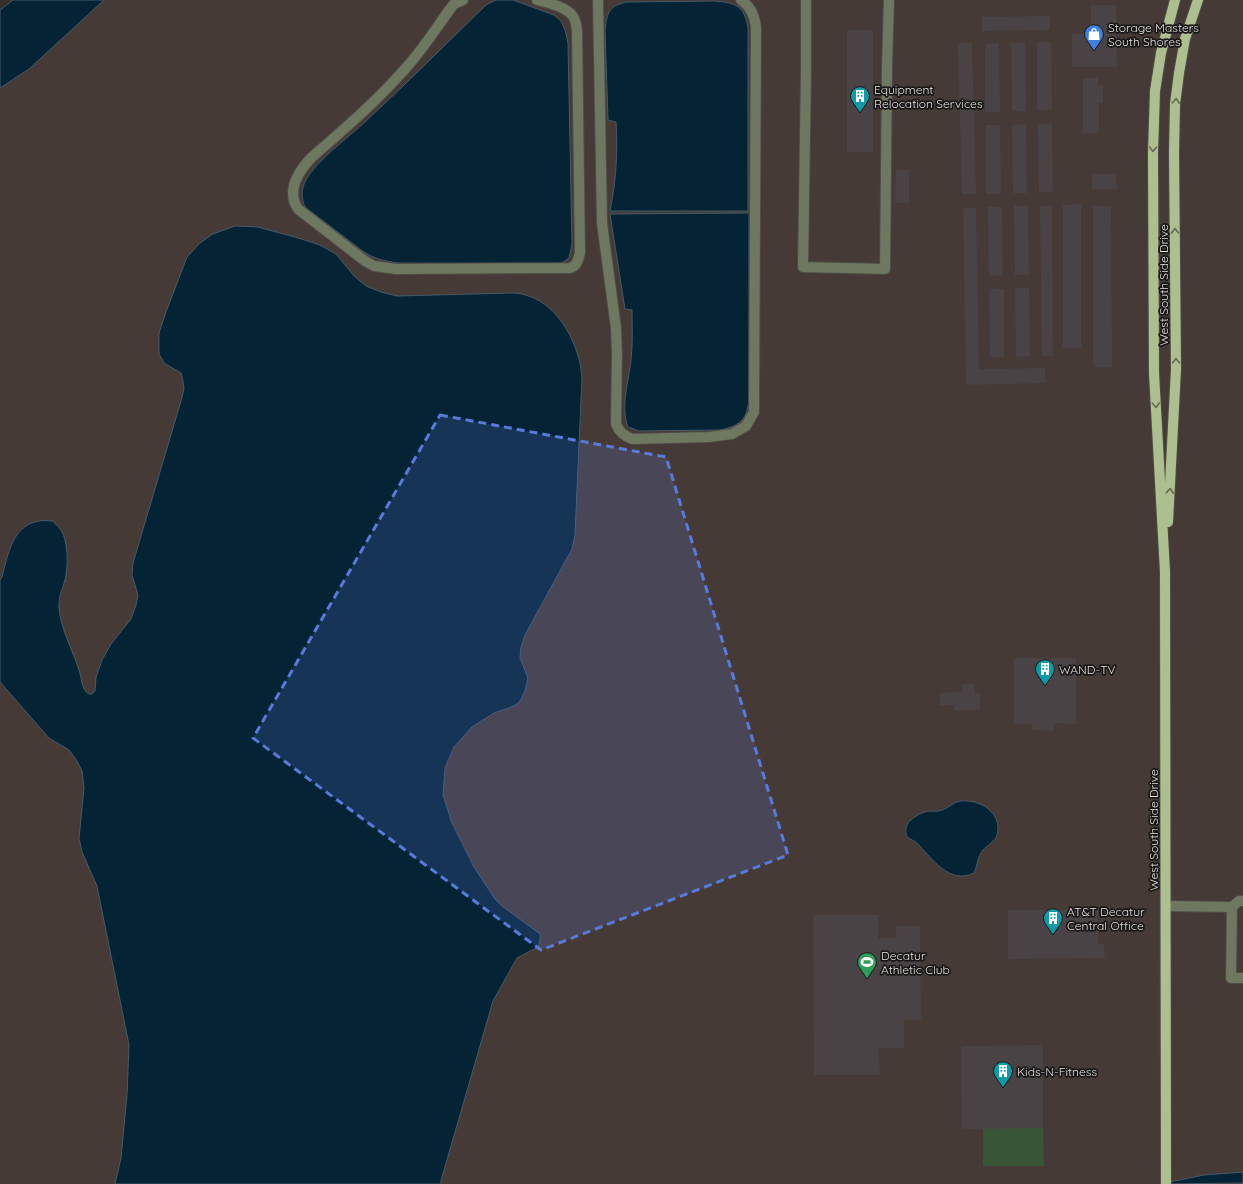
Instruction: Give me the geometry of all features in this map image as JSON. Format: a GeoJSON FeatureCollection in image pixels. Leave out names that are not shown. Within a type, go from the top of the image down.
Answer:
{"type":"FeatureCollection","features":[{"type":"Feature","properties":{"kind":"main road","name":"West South Side Drive"},"geometry":{"type":"LineString","coordinates":[[1166,1184],[1165,572],[1154,373],[1153,153],[1155,91],[1161,53],[1175,0]]}},
{"type":"Feature","properties":{"kind":"main road","name":"West South Side Drive"},"geometry":{"type":"LineString","coordinates":[[1165,572],[1176,369],[1175,104],[1185,39],[1198,0]]}},
{"type":"Feature","properties":{"kind":"lane"},"geometry":{"type":"LineString","coordinates":[[463,0],[454,4],[405,70],[381,95],[311,158],[302,167],[296,177],[293,195],[294,204],[298,209],[365,262],[374,266],[396,269],[570,268],[577,264],[580,253],[577,30],[572,15],[557,6],[537,0]]}},
{"type":"Feature","properties":{"kind":"lane"},"geometry":{"type":"LineString","coordinates":[[598,0],[601,217],[616,328],[616,424],[618,430],[622,434],[632,439],[709,437],[732,434],[746,426],[754,412],[756,27],[752,10],[741,0]]}},
{"type":"Feature","properties":{"kind":"lane"},"geometry":{"type":"LineString","coordinates":[[806,0],[803,267],[885,269],[886,82],[889,0]]}},
{"type":"Feature","properties":{"kind":"lane"},"geometry":{"type":"LineString","coordinates":[[1166,906],[1232,907],[1239,901],[1243,901]]}},
{"type":"Feature","properties":{"kind":"lane"},"geometry":{"type":"LineString","coordinates":[[1232,907],[1231,978],[1243,978]]}},
{"type":"Feature","properties":{"kind":"highlighted area"},"geometry":{"type":"Polygon","coordinates":[[[440,415],[666,457],[788,855],[541,950],[253,738],[440,415]]]}},
{"type":"Feature","properties":{"kind":"shaded area"},"geometry":{"type":"Polygon","coordinates":[[[104,0],[1243,0],[1243,1184],[0,1184],[0,88],[29,69],[104,0]]]}},
{"type":"Feature","properties":{"kind":"green space"},"geometry":{"type":"Polygon","coordinates":[[[983,1128],[1043,1128],[1044,1166],[983,1166],[983,1128]]]}},
{"type":"Feature","properties":{"kind":"water"},"geometry":{"type":"Polygon","coordinates":[[[13,0],[104,0],[29,69],[0,88],[0,10],[13,0]]]}},
{"type":"Feature","properties":{"kind":"water"},"geometry":{"type":"Polygon","coordinates":[[[496,0],[513,0],[554,15],[561,21],[565,30],[568,43],[572,244],[569,258],[563,262],[555,264],[398,263],[380,259],[364,252],[305,207],[302,194],[306,180],[311,172],[325,157],[359,128],[486,5],[496,0]]]}},
{"type":"Feature","properties":{"kind":"water"},"geometry":{"type":"Polygon","coordinates":[[[714,1],[733,4],[738,7],[744,14],[748,28],[748,211],[610,211],[614,189],[617,145],[616,122],[608,120],[605,30],[608,14],[616,6],[627,2],[714,1]]]}},
{"type":"Feature","properties":{"kind":"water"},"geometry":{"type":"Polygon","coordinates":[[[749,213],[749,397],[745,416],[733,426],[720,430],[639,431],[628,427],[625,402],[632,354],[632,310],[625,309],[610,214],[749,213]]]}},
{"type":"Feature","properties":{"kind":"water"},"geometry":{"type":"Polygon","coordinates":[[[235,226],[258,227],[320,245],[336,254],[354,276],[366,286],[397,296],[514,293],[535,299],[545,304],[560,320],[572,339],[580,364],[582,378],[575,535],[572,549],[525,635],[521,647],[520,658],[528,678],[525,691],[519,703],[494,713],[472,727],[454,747],[445,768],[443,795],[452,823],[474,867],[495,899],[502,906],[540,934],[540,940],[538,947],[517,958],[493,1001],[440,1184],[115,1184],[121,1158],[127,1095],[129,1045],[97,886],[82,852],[79,838],[84,788],[82,771],[69,750],[49,738],[0,682],[0,580],[11,546],[22,529],[30,524],[40,521],[53,521],[63,535],[67,552],[66,575],[59,604],[60,615],[67,639],[79,670],[84,690],[89,694],[92,694],[95,691],[96,677],[102,660],[111,644],[131,619],[136,605],[138,595],[132,575],[133,563],[184,389],[181,373],[164,363],[159,354],[159,333],[187,257],[200,243],[213,234],[235,226]]]}},
{"type":"Feature","properties":{"kind":"water"},"geometry":{"type":"Polygon","coordinates":[[[961,801],[975,802],[988,809],[997,820],[998,827],[997,835],[993,842],[981,853],[974,873],[965,876],[957,876],[949,873],[935,863],[917,843],[907,836],[906,832],[908,823],[917,815],[928,811],[940,811],[961,801]]]}},
{"type":"Feature","properties":{"kind":"water"},"geometry":{"type":"Polygon","coordinates":[[[1243,1172],[1243,1183],[1160,1184],[1204,1175],[1243,1172]]]}},
{"type":"Feature","properties":{"kind":"building","name":"Storage Masters South Shores"},"geometry":{"type":"Polygon","coordinates":[[[1091,5],[1116,5],[1117,67],[1072,67],[1072,34],[1091,34],[1091,5]]]}},
{"type":"Feature","properties":{"kind":"building"},"geometry":{"type":"Polygon","coordinates":[[[1050,16],[1050,30],[982,31],[982,17],[1050,16]]]}},
{"type":"Feature","properties":{"kind":"building","name":"Equipment Relocation Services"},"geometry":{"type":"Polygon","coordinates":[[[847,30],[873,30],[873,152],[847,152],[847,30]]]}},
{"type":"Feature","properties":{"kind":"building"},"geometry":{"type":"Polygon","coordinates":[[[1037,42],[1051,42],[1052,110],[1037,110],[1037,42]]]}},
{"type":"Feature","properties":{"kind":"building"},"geometry":{"type":"Polygon","coordinates":[[[958,43],[972,43],[976,194],[962,194],[958,43]]]}},
{"type":"Feature","properties":{"kind":"building"},"geometry":{"type":"Polygon","coordinates":[[[999,43],[1000,112],[985,112],[985,44],[999,43]]]}},
{"type":"Feature","properties":{"kind":"building"},"geometry":{"type":"Polygon","coordinates":[[[1011,43],[1025,43],[1026,111],[1012,111],[1011,43]]]}},
{"type":"Feature","properties":{"kind":"building"},"geometry":{"type":"Polygon","coordinates":[[[1083,78],[1098,78],[1098,85],[1103,85],[1103,103],[1099,103],[1099,133],[1083,133],[1083,78]]]}},
{"type":"Feature","properties":{"kind":"building"},"geometry":{"type":"Polygon","coordinates":[[[1052,123],[1053,192],[1039,192],[1038,124],[1052,123]]]}},
{"type":"Feature","properties":{"kind":"building"},"geometry":{"type":"Polygon","coordinates":[[[1026,124],[1027,193],[1013,193],[1012,125],[1026,124]]]}},
{"type":"Feature","properties":{"kind":"building"},"geometry":{"type":"Polygon","coordinates":[[[986,125],[1000,125],[1001,194],[986,194],[986,125]]]}},
{"type":"Feature","properties":{"kind":"building"},"geometry":{"type":"Polygon","coordinates":[[[896,170],[909,170],[909,203],[895,203],[896,170]]]}},
{"type":"Feature","properties":{"kind":"building"},"geometry":{"type":"Polygon","coordinates":[[[1092,174],[1116,174],[1117,189],[1092,189],[1092,174]]]}},
{"type":"Feature","properties":{"kind":"building"},"geometry":{"type":"Polygon","coordinates":[[[1081,204],[1081,348],[1063,348],[1063,205],[1081,204]]]}},
{"type":"Feature","properties":{"kind":"building"},"geometry":{"type":"Polygon","coordinates":[[[1014,206],[1028,206],[1029,275],[1015,275],[1014,206]]]}},
{"type":"Feature","properties":{"kind":"building"},"geometry":{"type":"Polygon","coordinates":[[[1040,206],[1052,206],[1053,356],[1042,356],[1040,206]]]}},
{"type":"Feature","properties":{"kind":"building"},"geometry":{"type":"Polygon","coordinates":[[[1093,206],[1111,206],[1112,367],[1093,367],[1093,206]]]}},
{"type":"Feature","properties":{"kind":"building"},"geometry":{"type":"Polygon","coordinates":[[[988,207],[1002,207],[1003,275],[989,276],[988,207]]]}},
{"type":"Feature","properties":{"kind":"building"},"geometry":{"type":"Polygon","coordinates":[[[963,208],[976,208],[979,369],[1045,368],[1045,383],[966,385],[963,208]]]}},
{"type":"Feature","properties":{"kind":"building"},"geometry":{"type":"Polygon","coordinates":[[[1015,288],[1029,288],[1030,356],[1016,357],[1015,288]]]}},
{"type":"Feature","properties":{"kind":"building"},"geometry":{"type":"Polygon","coordinates":[[[989,289],[1004,289],[1004,357],[990,357],[989,289]]]}},
{"type":"Feature","properties":{"kind":"building","name":"WAND-TV"},"geometry":{"type":"Polygon","coordinates":[[[1014,658],[1076,658],[1076,724],[1054,723],[1054,731],[1032,730],[1032,724],[1014,724],[1014,658]]]}},
{"type":"Feature","properties":{"kind":"building"},"geometry":{"type":"Polygon","coordinates":[[[962,684],[975,684],[975,693],[980,693],[980,710],[954,710],[954,705],[940,705],[940,693],[962,692],[962,684]]]}},
{"type":"Feature","properties":{"kind":"building","name":"AT&T Decatur Central Office"},"geometry":{"type":"Polygon","coordinates":[[[1098,909],[1098,944],[1104,944],[1105,958],[1008,959],[1008,910],[1098,909]]]}},
{"type":"Feature","properties":{"kind":"building","name":"Decatur Athletic Club"},"geometry":{"type":"Polygon","coordinates":[[[813,915],[878,915],[878,938],[896,938],[896,926],[920,926],[921,1020],[904,1020],[904,1048],[879,1048],[880,1075],[814,1075],[813,915]]]}},
{"type":"Feature","properties":{"kind":"building","name":"Kids-N-Fitness"},"geometry":{"type":"Polygon","coordinates":[[[1043,1045],[1043,1128],[962,1129],[961,1046],[1043,1045]]]}},
{"type":"Feature","properties":{"kind":"place","name":"Storage Masters South Shores"},"geometry":{"type":"Point","coordinates":[1094,51]}},
{"type":"Feature","properties":{"kind":"place","name":"Equipment Relocation Services"},"geometry":{"type":"Point","coordinates":[860,113]}},
{"type":"Feature","properties":{"kind":"place","name":"WAND-TV"},"geometry":{"type":"Point","coordinates":[1045,686]}},
{"type":"Feature","properties":{"kind":"place","name":"AT&T Decatur Central Office"},"geometry":{"type":"Point","coordinates":[1053,935]}},
{"type":"Feature","properties":{"kind":"place","name":"Decatur Athletic Club"},"geometry":{"type":"Point","coordinates":[867,979]}},
{"type":"Feature","properties":{"kind":"place","name":"Kids-N-Fitness"},"geometry":{"type":"Point","coordinates":[1003,1088]}}]}
